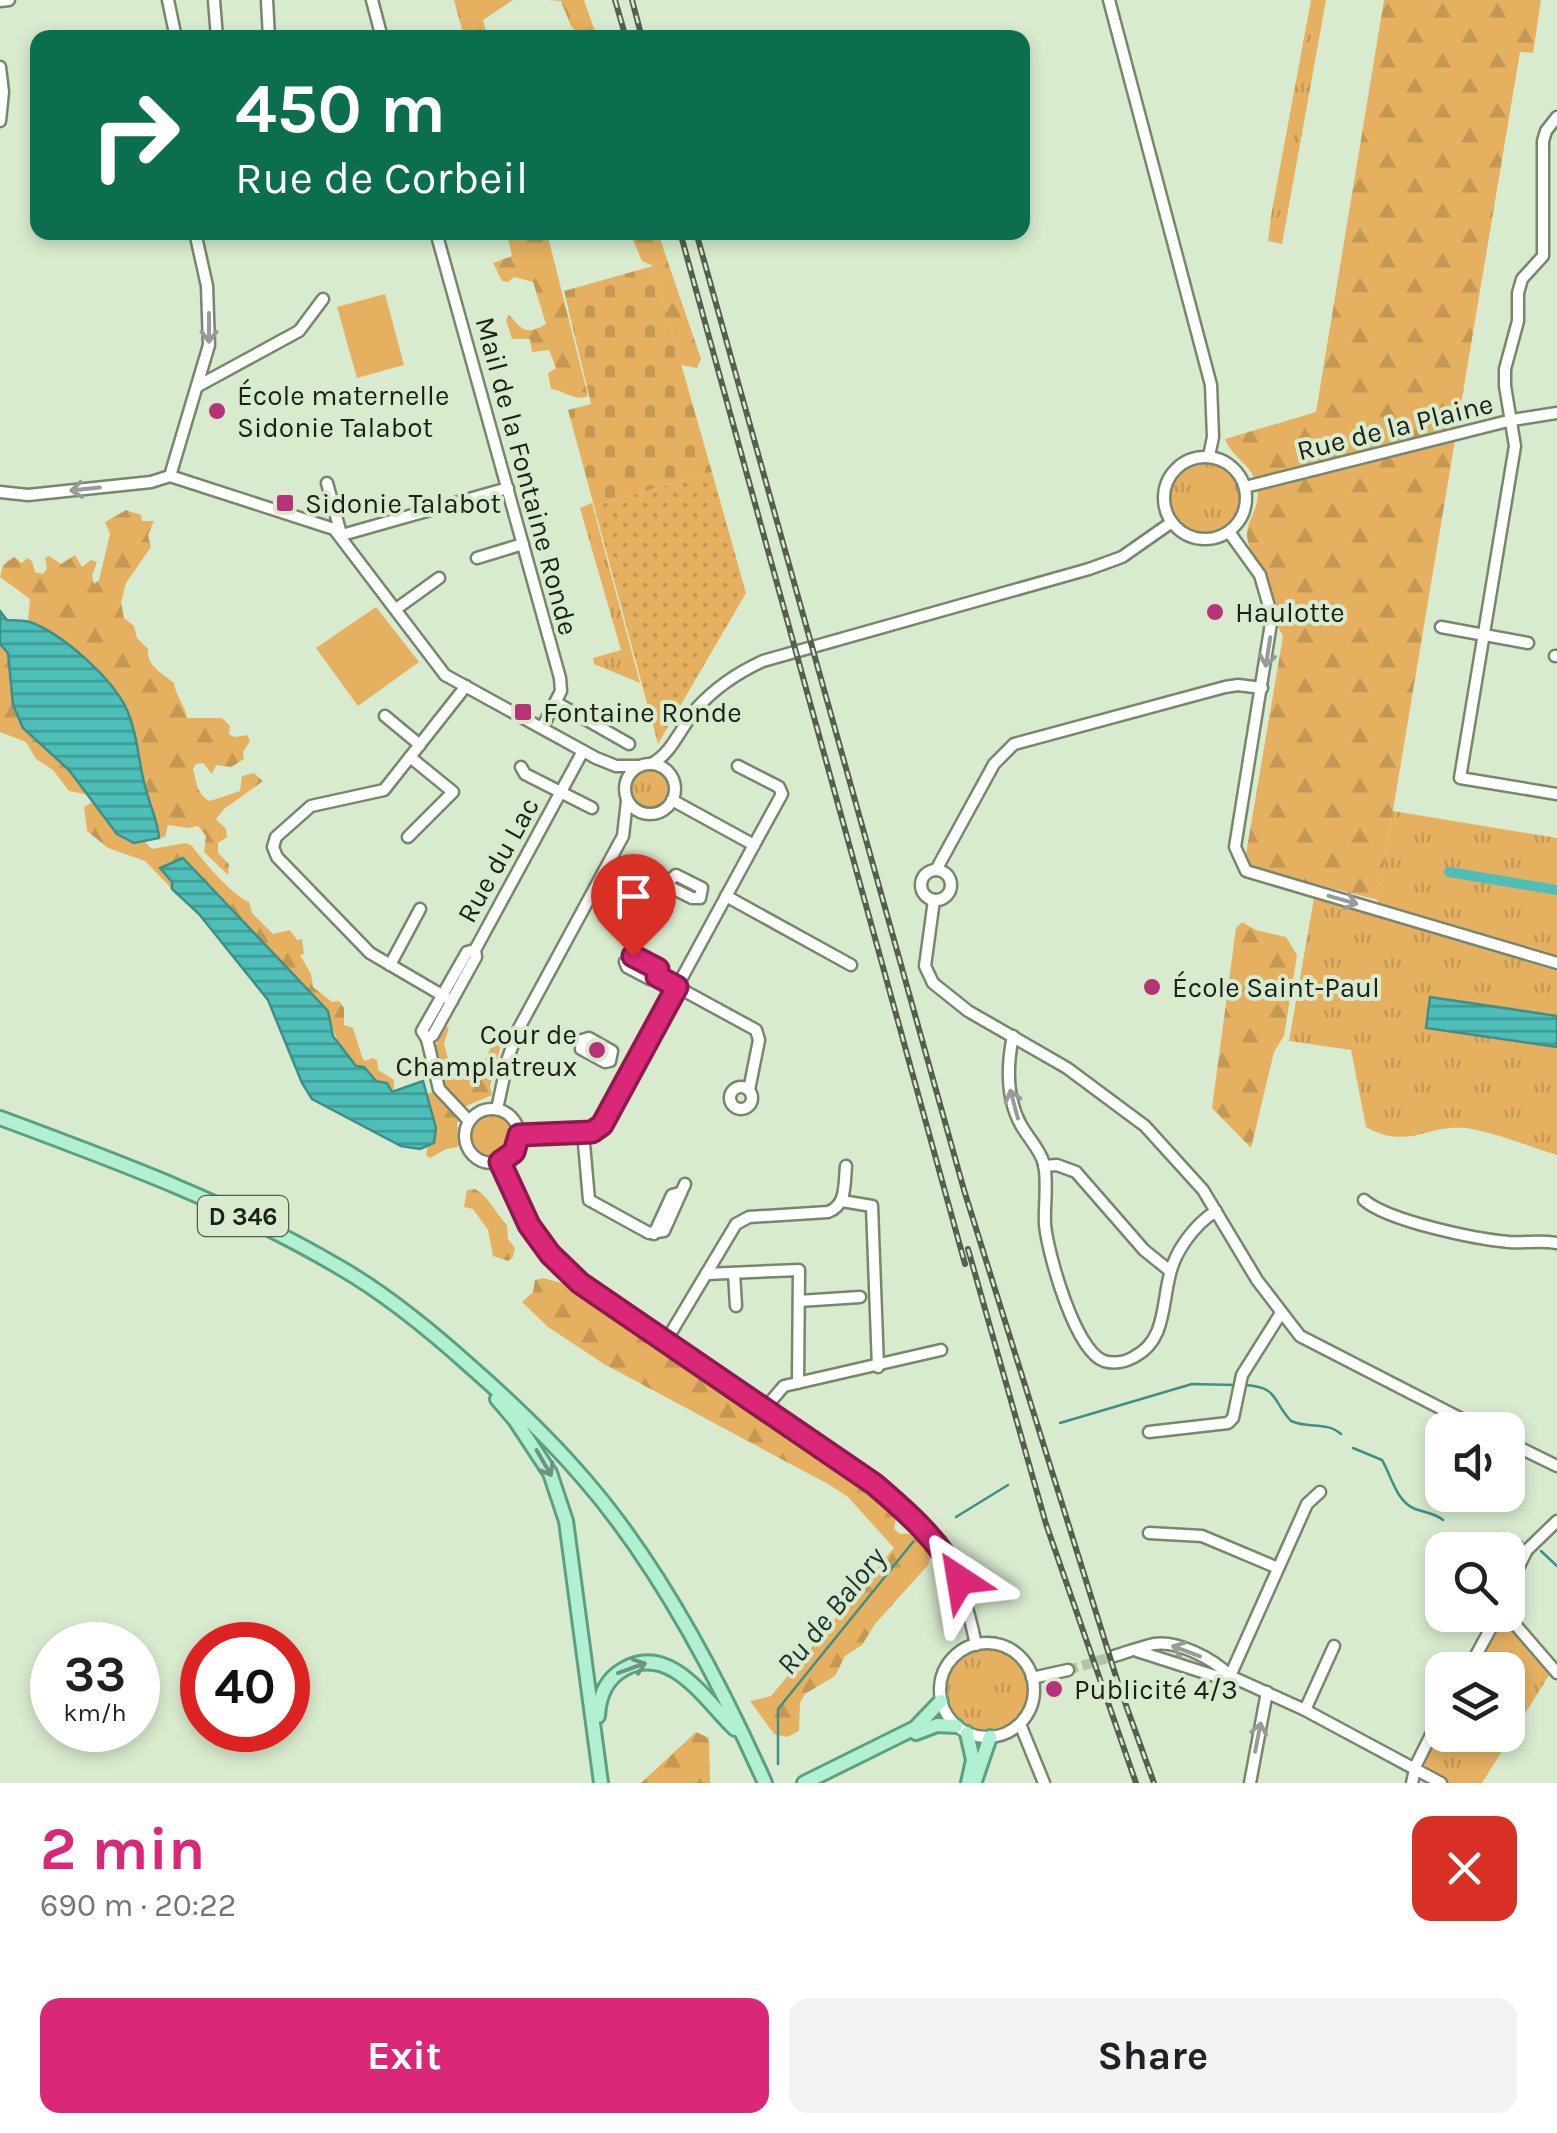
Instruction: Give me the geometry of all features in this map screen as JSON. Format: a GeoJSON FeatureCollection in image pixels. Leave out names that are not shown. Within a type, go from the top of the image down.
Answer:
{"type":"FeatureCollection","features":[{"type":"Feature","properties":{"kind":"main road","name":"D 346"},"geometry":{"type":"LineString","coordinates":[[0,1118],[166,1182],[291,1240],[343,1269],[418,1321],[462,1359],[520,1410],[597,1495],[668,1599],[745,1738],[765,1783]]}},
{"type":"Feature","properties":{"kind":"main road"},"geometry":{"type":"LineString","coordinates":[[462,1359],[516,1420],[560,1496],[572,1554],[604,1783]]}},
{"type":"Feature","properties":{"kind":"main road"},"geometry":{"type":"LineString","coordinates":[[604,1783],[599,1703],[605,1686],[615,1675],[636,1664],[664,1666],[688,1679],[745,1738]]}},
{"type":"Feature","properties":{"kind":"main road"},"geometry":{"type":"LineString","coordinates":[[804,1783],[915,1728],[941,1701]]}},
{"type":"Feature","properties":{"kind":"main road"},"geometry":{"type":"LineString","coordinates":[[815,1783],[937,1725],[962,1730],[973,1760],[971,1783]]}},
{"type":"Feature","properties":{"kind":"main road"},"geometry":{"type":"LineString","coordinates":[[971,1783],[990,1737]]}},
{"type":"Feature","properties":{"kind":"street"},"geometry":{"type":"LineString","coordinates":[[0,1],[8,0]]}},
{"type":"Feature","properties":{"kind":"street"},"geometry":{"type":"LineString","coordinates":[[168,0],[174,30]]}},
{"type":"Feature","properties":{"kind":"street"},"geometry":{"type":"LineString","coordinates":[[214,0],[216,30]]}},
{"type":"Feature","properties":{"kind":"street"},"geometry":{"type":"LineString","coordinates":[[267,0],[268,30]]}},
{"type":"Feature","properties":{"kind":"street"},"geometry":{"type":"LineString","coordinates":[[372,0],[380,30]]}},
{"type":"Feature","properties":{"kind":"street"},"geometry":{"type":"LineString","coordinates":[[1109,0],[1211,385],[1214,424],[1209,456]]}},
{"type":"Feature","properties":{"kind":"street"},"geometry":{"type":"LineString","coordinates":[[0,68],[0,121]]}},
{"type":"Feature","properties":{"kind":"street"},"geometry":{"type":"LineString","coordinates":[[1557,118],[1543,141],[1543,256],[1522,280],[1518,322],[1506,369],[1515,446],[1460,778],[1557,794]]}},
{"type":"Feature","properties":{"kind":"street"},"geometry":{"type":"LineString","coordinates":[[170,476],[198,386],[211,327],[197,240]]}},
{"type":"Feature","properties":{"kind":"street","name":"Mail de la Fontaine Ronde"},"geometry":{"type":"LineString","coordinates":[[438,240],[560,678],[561,691],[556,703]]}},
{"type":"Feature","properties":{"kind":"street"},"geometry":{"type":"LineString","coordinates":[[198,386],[299,331],[324,299]]}},
{"type":"Feature","properties":{"kind":"street","name":"Rue de la Plaine"},"geometry":{"type":"LineString","coordinates":[[1245,487],[1512,420],[1557,413]]}},
{"type":"Feature","properties":{"kind":"street"},"geometry":{"type":"LineString","coordinates":[[1209,456],[1232,466],[1245,487],[1244,511],[1229,532],[1206,539],[1193,537],[1172,522],[1163,497],[1172,472],[1182,462],[1209,456]]}},
{"type":"Feature","properties":{"kind":"street"},"geometry":{"type":"LineString","coordinates":[[0,492],[28,495],[151,482],[170,476],[342,534],[508,488]]}},
{"type":"Feature","properties":{"kind":"street"},"geometry":{"type":"LineString","coordinates":[[327,482],[342,534],[445,674],[596,758],[616,766],[645,765],[669,773],[675,786]]}},
{"type":"Feature","properties":{"kind":"street"},"geometry":{"type":"LineString","coordinates":[[497,1109],[519,1028],[623,836],[628,816],[629,774],[662,757],[697,708],[730,679],[764,661],[1089,570],[1122,558],[1172,522]]}},
{"type":"Feature","properties":{"kind":"street"},"geometry":{"type":"LineString","coordinates":[[1229,532],[1260,574],[1271,609],[1272,629],[1235,848],[1246,871],[1557,963]]}},
{"type":"Feature","properties":{"kind":"street"},"geometry":{"type":"LineString","coordinates":[[477,558],[523,544]]}},
{"type":"Feature","properties":{"kind":"street"},"geometry":{"type":"LineString","coordinates":[[396,609],[439,578]]}},
{"type":"Feature","properties":{"kind":"street"},"geometry":{"type":"LineString","coordinates":[[1441,627],[1528,643]]}},
{"type":"Feature","properties":{"kind":"street"},"geometry":{"type":"LineString","coordinates":[[447,998],[370,953],[277,856],[272,846],[276,837],[310,806],[384,790],[466,686]]}},
{"type":"Feature","properties":{"kind":"street"},"geometry":{"type":"LineString","coordinates":[[934,900],[924,892],[925,876],[936,870],[994,764],[1014,744],[1225,687],[1262,688]]}},
{"type":"Feature","properties":{"kind":"street"},"geometry":{"type":"LineString","coordinates":[[542,728],[556,703],[630,744]]}},
{"type":"Feature","properties":{"kind":"street"},"geometry":{"type":"LineString","coordinates":[[623,836],[672,800],[672,756],[697,708]]}},
{"type":"Feature","properties":{"kind":"street"},"geometry":{"type":"LineString","coordinates":[[385,716],[420,744]]}},
{"type":"Feature","properties":{"kind":"street","name":"Rue du Lac"},"geometry":{"type":"LineString","coordinates":[[469,1121],[440,1089],[427,1039],[447,998],[476,957],[475,950],[583,751]]}},
{"type":"Feature","properties":{"kind":"street"},"geometry":{"type":"LineString","coordinates":[[408,837],[453,792],[410,757]]}},
{"type":"Feature","properties":{"kind":"street"},"geometry":{"type":"LineString","coordinates":[[596,758],[618,777],[626,798],[636,810],[648,814]]}},
{"type":"Feature","properties":{"kind":"street"},"geometry":{"type":"LineString","coordinates":[[519,1135],[592,1132],[602,1125],[782,794],[779,787],[738,766]]}},
{"type":"Feature","properties":{"kind":"street"},"geometry":{"type":"LineString","coordinates":[[520,767],[525,774],[592,808]]}},
{"type":"Feature","properties":{"kind":"street"},"geometry":{"type":"LineString","coordinates":[[672,800],[754,845]]}},
{"type":"Feature","properties":{"kind":"street"},"geometry":{"type":"LineString","coordinates":[[934,900],[944,897],[951,885],[948,876],[936,870]]}},
{"type":"Feature","properties":{"kind":"street"},"geometry":{"type":"LineString","coordinates":[[702,896],[723,901],[851,965]]}},
{"type":"Feature","properties":{"kind":"street"},"geometry":{"type":"LineString","coordinates":[[934,900],[925,966],[929,978],[960,1005],[1067,1068],[1146,1126],[1190,1173],[1281,1313],[1309,1342],[1447,1412]]}},
{"type":"Feature","properties":{"kind":"street"},"geometry":{"type":"LineString","coordinates":[[390,965],[420,910]]}},
{"type":"Feature","properties":{"kind":"street"},"geometry":{"type":"LineString","coordinates":[[657,976],[756,1030],[759,1040],[749,1090]]}},
{"type":"Feature","properties":{"kind":"street"},"geometry":{"type":"LineString","coordinates":[[1013,1036],[1008,1060],[1010,1091],[1018,1122],[1044,1166],[1046,1229],[1058,1278],[1074,1321],[1090,1350],[1102,1361],[1119,1362],[1146,1349],[1161,1326],[1170,1271],[1184,1243],[1204,1218],[1216,1211]]}},
{"type":"Feature","properties":{"kind":"street"},"geometry":{"type":"LineString","coordinates":[[612,1058],[632,1068]]}},
{"type":"Feature","properties":{"kind":"street"},"geometry":{"type":"LineString","coordinates":[[497,1109],[510,1115],[519,1135],[514,1152],[500,1162],[485,1162],[472,1154],[466,1141],[469,1121],[478,1112],[497,1109]]}},
{"type":"Feature","properties":{"kind":"street"},"geometry":{"type":"LineString","coordinates":[[583,1132],[589,1200],[654,1234],[664,1231],[682,1189]]}},
{"type":"Feature","properties":{"kind":"street"},"geometry":{"type":"LineString","coordinates":[[500,1162],[529,1225],[550,1254],[580,1283],[874,1484],[919,1522],[944,1552],[960,1580],[976,1645]]}},
{"type":"Feature","properties":{"kind":"street"},"geometry":{"type":"LineString","coordinates":[[1044,1166],[1057,1165],[1076,1172],[1144,1250],[1170,1271]]}},
{"type":"Feature","properties":{"kind":"street"},"geometry":{"type":"LineString","coordinates":[[666,1342],[736,1224],[749,1218],[837,1208],[842,1201],[846,1166]]}},
{"type":"Feature","properties":{"kind":"street"},"geometry":{"type":"LineString","coordinates":[[1364,1200],[1378,1213],[1490,1239],[1557,1243]]}},
{"type":"Feature","properties":{"kind":"street"},"geometry":{"type":"LineString","coordinates":[[842,1201],[872,1206],[878,1367]]}},
{"type":"Feature","properties":{"kind":"street"},"geometry":{"type":"LineString","coordinates":[[706,1274],[799,1270],[798,1383]]}},
{"type":"Feature","properties":{"kind":"street"},"geometry":{"type":"LineString","coordinates":[[734,1273],[736,1306]]}},
{"type":"Feature","properties":{"kind":"street"},"geometry":{"type":"LineString","coordinates":[[798,1301],[860,1297]]}},
{"type":"Feature","properties":{"kind":"street"},"geometry":{"type":"LineString","coordinates":[[1149,1432],[1228,1423],[1242,1375],[1281,1313]]}},
{"type":"Feature","properties":{"kind":"street"},"geometry":{"type":"LineString","coordinates":[[764,1408],[784,1386],[941,1350]]}},
{"type":"Feature","properties":{"kind":"street"},"geometry":{"type":"LineString","coordinates":[[1525,1450],[1557,1466]]}},
{"type":"Feature","properties":{"kind":"street"},"geometry":{"type":"LineString","coordinates":[[1230,1676],[1307,1504],[1320,1492]]}},
{"type":"Feature","properties":{"kind":"street"},"geometry":{"type":"LineString","coordinates":[[1525,1556],[1557,1522]]}},
{"type":"Feature","properties":{"kind":"street"},"geometry":{"type":"LineString","coordinates":[[1149,1532],[1202,1536],[1278,1568]]}},
{"type":"Feature","properties":{"kind":"street"},"geometry":{"type":"LineString","coordinates":[[1522,1632],[1557,1673]]}},
{"type":"Feature","properties":{"kind":"street"},"geometry":{"type":"LineString","coordinates":[[1114,1656],[1154,1644],[1180,1647],[1441,1783]]}},
{"type":"Feature","properties":{"kind":"street"},"geometry":{"type":"LineString","coordinates":[[976,1645],[1005,1647],[1026,1665],[1032,1678],[1032,1703],[1020,1724],[1001,1735],[990,1737],[962,1730],[941,1701],[944,1672],[951,1660],[976,1645]]}},
{"type":"Feature","properties":{"kind":"street"},"geometry":{"type":"LineString","coordinates":[[1306,1710],[1334,1646]]}},
{"type":"Feature","properties":{"kind":"street"},"geometry":{"type":"LineString","coordinates":[[1138,1650],[1218,1677],[1230,1676]]}},
{"type":"Feature","properties":{"kind":"street"},"geometry":{"type":"LineString","coordinates":[[1032,1678],[1068,1670]]}},
{"type":"Feature","properties":{"kind":"street"},"geometry":{"type":"LineString","coordinates":[[1250,1783],[1267,1692]]}},
{"type":"Feature","properties":{"kind":"street"},"geometry":{"type":"LineString","coordinates":[[1020,1724],[1044,1783]]}},
{"type":"Feature","properties":{"kind":"street"},"geometry":{"type":"LineString","coordinates":[[1412,1783],[1425,1750]]}},
{"type":"Feature","properties":{"kind":"green space"},"geometry":{"type":"Polygon","coordinates":[[[454,0],[513,0],[483,20],[486,30],[462,30],[454,0]]]}},
{"type":"Feature","properties":{"kind":"green space"},"geometry":{"type":"Polygon","coordinates":[[[549,0],[584,0],[595,30],[575,30],[561,1],[549,0]]]}},
{"type":"Feature","properties":{"kind":"green space"},"geometry":{"type":"Polygon","coordinates":[[[1311,0],[1326,0],[1282,244],[1268,241],[1311,0]]]}},
{"type":"Feature","properties":{"kind":"green space"},"geometry":{"type":"Polygon","coordinates":[[[1384,0],[1541,0],[1533,53],[1520,52],[1378,900],[1244,866],[1283,636],[1272,591],[1248,542],[1258,498],[1256,482],[1225,439],[1316,412],[1384,0]]]}},
{"type":"Feature","properties":{"kind":"green space"},"geometry":{"type":"Polygon","coordinates":[[[509,240],[549,240],[588,396],[574,397],[551,389],[548,373],[556,368],[549,350],[532,352],[530,339],[512,339],[506,320],[509,315],[528,330],[546,324],[533,282],[514,277],[502,281],[493,263],[512,256],[509,240]]]}},
{"type":"Feature","properties":{"kind":"green space"},"geometry":{"type":"Polygon","coordinates":[[[633,240],[660,240],[701,359],[697,368],[681,365],[653,266],[642,261],[633,240]]]}},
{"type":"Feature","properties":{"kind":"green space"},"geometry":{"type":"Polygon","coordinates":[[[653,266],[712,472],[594,506],[568,410],[591,404],[564,291],[653,266]]]}},
{"type":"Feature","properties":{"kind":"green space"},"geometry":{"type":"Polygon","coordinates":[[[385,294],[404,365],[357,378],[337,307],[385,294]]]}},
{"type":"Feature","properties":{"kind":"green space"},"geometry":{"type":"Polygon","coordinates":[[[1205,463],[1230,473],[1240,498],[1230,523],[1205,533],[1180,523],[1170,498],[1180,473],[1205,463]]]}},
{"type":"Feature","properties":{"kind":"green space"},"geometry":{"type":"Polygon","coordinates":[[[712,472],[746,593],[658,744],[594,506],[712,472]]]}},
{"type":"Feature","properties":{"kind":"green space"},"geometry":{"type":"Polygon","coordinates":[[[592,503],[640,683],[594,664],[593,658],[621,650],[580,508],[592,503]]]}},
{"type":"Feature","properties":{"kind":"green space"},"geometry":{"type":"Polygon","coordinates":[[[126,510],[141,515],[142,521],[154,521],[148,535],[151,547],[126,583],[121,602],[124,618],[134,626],[137,638],[148,649],[152,665],[174,683],[187,718],[222,718],[230,726],[229,734],[247,735],[250,741],[243,752],[244,759],[231,767],[216,765],[212,774],[203,763],[196,764],[193,769],[200,791],[210,801],[240,791],[242,776],[254,773],[263,781],[216,819],[226,829],[227,837],[218,843],[218,853],[229,864],[228,875],[204,852],[206,836],[198,826],[168,825],[165,837],[159,838],[133,729],[118,695],[84,658],[28,621],[30,599],[0,577],[3,565],[14,557],[22,563],[27,558],[35,572],[43,574],[47,568],[45,558],[49,556],[61,564],[75,555],[82,567],[91,560],[97,562],[92,576],[94,584],[99,580],[110,534],[105,522],[126,510]]]}},
{"type":"Feature","properties":{"kind":"green space"},"geometry":{"type":"Polygon","coordinates":[[[376,607],[419,662],[358,706],[316,648],[376,607]]]}},
{"type":"Feature","properties":{"kind":"green space"},"geometry":{"type":"Polygon","coordinates":[[[0,644],[8,653],[11,672],[69,770],[89,795],[69,791],[53,770],[36,759],[26,742],[0,732],[0,644]]]}},
{"type":"Feature","properties":{"kind":"green space"},"geometry":{"type":"Polygon","coordinates":[[[650,767],[665,773],[671,788],[665,803],[650,809],[635,803],[629,788],[635,773],[650,767]]]}},
{"type":"Feature","properties":{"kind":"green space"},"geometry":{"type":"Polygon","coordinates":[[[94,801],[115,830],[128,839],[145,842],[152,849],[186,843],[192,846],[227,885],[249,902],[252,913],[273,934],[290,930],[297,940],[302,939],[304,954],[300,955],[311,974],[313,987],[332,1002],[339,1001],[344,1008],[344,1025],[353,1028],[362,1057],[365,1061],[377,1060],[378,1070],[394,1080],[394,1090],[365,1073],[347,1056],[328,1011],[172,883],[172,889],[145,861],[108,848],[87,831],[84,807],[94,801]]]}},
{"type":"Feature","properties":{"kind":"green space"},"geometry":{"type":"Polygon","coordinates":[[[1393,811],[1557,838],[1557,959],[1377,904],[1393,811]]]}},
{"type":"Feature","properties":{"kind":"green space"},"geometry":{"type":"Polygon","coordinates":[[[1314,898],[1557,971],[1557,1155],[1466,1128],[1394,1137],[1366,1127],[1351,1050],[1289,1041],[1314,898]]]}},
{"type":"Feature","properties":{"kind":"green space"},"geometry":{"type":"Polygon","coordinates":[[[1242,922],[1256,930],[1286,937],[1297,955],[1284,1036],[1274,1052],[1251,1148],[1212,1108],[1236,928],[1242,922]]]}},
{"type":"Feature","properties":{"kind":"green space"},"geometry":{"type":"Polygon","coordinates":[[[446,1026],[449,1028],[444,1043],[452,1073],[461,1072],[466,1079],[475,1070],[474,1062],[483,1064],[496,1036],[502,1041],[490,1086],[492,1095],[464,1107],[457,1124],[461,1144],[430,1158],[426,1155],[428,1145],[434,1142],[436,1128],[427,1094],[444,1088],[436,1048],[446,1026]]]}},
{"type":"Feature","properties":{"kind":"green space"},"geometry":{"type":"Polygon","coordinates":[[[492,1114],[507,1120],[513,1135],[507,1150],[492,1156],[477,1150],[471,1135],[477,1120],[492,1114]]]}},
{"type":"Feature","properties":{"kind":"green space"},"geometry":{"type":"Polygon","coordinates":[[[475,1189],[507,1225],[508,1239],[515,1248],[508,1261],[493,1256],[488,1230],[473,1209],[464,1207],[467,1190],[475,1189]]]}},
{"type":"Feature","properties":{"kind":"green space"},"geometry":{"type":"Polygon","coordinates":[[[543,1278],[569,1285],[897,1515],[894,1529],[900,1534],[915,1533],[932,1551],[928,1565],[875,1624],[862,1645],[845,1656],[835,1676],[805,1694],[800,1703],[799,1731],[787,1737],[774,1734],[750,1701],[771,1696],[894,1548],[848,1497],[828,1484],[604,1364],[548,1327],[522,1302],[533,1292],[535,1280],[543,1278]]]}},
{"type":"Feature","properties":{"kind":"green space"},"geometry":{"type":"Polygon","coordinates":[[[1496,1632],[1518,1632],[1551,1672],[1525,1714],[1525,1652],[1484,1652],[1496,1632]]]}},
{"type":"Feature","properties":{"kind":"green space"},"geometry":{"type":"Polygon","coordinates":[[[987,1649],[1003,1652],[1016,1661],[1025,1674],[1025,1706],[1016,1719],[1003,1728],[987,1731],[971,1728],[958,1719],[949,1706],[946,1690],[949,1674],[958,1661],[971,1652],[987,1649]]]}},
{"type":"Feature","properties":{"kind":"green space"},"geometry":{"type":"Polygon","coordinates":[[[696,1732],[709,1738],[710,1783],[641,1783],[696,1732]]]}},
{"type":"Feature","properties":{"kind":"green space"},"geometry":{"type":"Polygon","coordinates":[[[1427,1752],[1501,1752],[1482,1783],[1447,1783],[1427,1771],[1427,1752]]]}},
{"type":"Feature","properties":{"kind":"water"},"geometry":{"type":"Polygon","coordinates":[[[0,611],[7,620],[30,622],[57,636],[111,685],[127,710],[134,731],[159,838],[134,843],[117,834],[69,770],[23,728],[13,705],[8,653],[0,644],[0,611]]]}},
{"type":"Feature","properties":{"kind":"water"},"geometry":{"type":"Polygon","coordinates":[[[183,858],[328,1011],[333,1036],[356,1066],[364,1067],[376,1081],[387,1083],[392,1092],[423,1081],[436,1128],[434,1143],[420,1149],[401,1146],[312,1099],[268,1000],[199,914],[172,889],[172,882],[160,868],[183,858]]]}},
{"type":"Feature","properties":{"kind":"water"},"geometry":{"type":"Polygon","coordinates":[[[1430,997],[1557,1016],[1557,1047],[1426,1028],[1430,997]]]}},
{"type":"Feature","properties":{"kind":"waterway"},"geometry":{"type":"LineString","coordinates":[[1449,872],[1557,890]]}},
{"type":"Feature","properties":{"kind":"waterway","name":"Ru de Balory"},"geometry":{"type":"LineString","coordinates":[[1060,1423],[1192,1384],[1235,1385]]}},
{"type":"Feature","properties":{"kind":"waterway","name":"Ru de Balory"},"geometry":{"type":"LineString","coordinates":[[1245,1385],[1269,1392],[1291,1421],[1341,1434]]}},
{"type":"Feature","properties":{"kind":"waterway","name":"Ru de Balory"},"geometry":{"type":"LineString","coordinates":[[1353,1448],[1382,1460],[1407,1504],[1443,1520]]}},
{"type":"Feature","properties":{"kind":"waterway","name":"Ru de Balory"},"geometry":{"type":"LineString","coordinates":[[956,1517],[1008,1485]]}},
{"type":"Feature","properties":{"kind":"waterway","name":"Ru de Balory"},"geometry":{"type":"LineString","coordinates":[[778,1764],[778,1709],[913,1542]]}},
{"type":"Feature","properties":{"kind":"waterway","name":"Ru de Balory"},"geometry":{"type":"LineString","coordinates":[[1541,1551],[1557,1566]]}},
{"type":"Feature","properties":{"kind":"tunnel"},"geometry":{"type":"LineString","coordinates":[[1068,1670],[1114,1656]]}},
{"type":"Feature","properties":{"kind":"railway"},"geometry":{"type":"LineString","coordinates":[[615,0],[624,30]]}},
{"type":"Feature","properties":{"kind":"railway"},"geometry":{"type":"LineString","coordinates":[[632,0],[640,30]]}},
{"type":"Feature","properties":{"kind":"railway"},"geometry":{"type":"LineString","coordinates":[[682,240],[965,1264]]}},
{"type":"Feature","properties":{"kind":"railway"},"geometry":{"type":"LineString","coordinates":[[698,240],[964,1190],[1118,1683],[1154,1783]]}},
{"type":"Feature","properties":{"kind":"railway"},"geometry":{"type":"LineString","coordinates":[[968,1249],[1046,1524],[1136,1783]]}},
{"type":"Feature","properties":{"kind":"place","name":"École maternelle Sidonie Talabot"},"geometry":{"type":"Point","coordinates":[217,411]}},
{"type":"Feature","properties":{"kind":"place","name":"Sidonie Talabot"},"geometry":{"type":"Point","coordinates":[285,503]}},
{"type":"Feature","properties":{"kind":"place","name":"Haulotte"},"geometry":{"type":"Point","coordinates":[1215,612]}},
{"type":"Feature","properties":{"kind":"place","name":"Fontaine Ronde"},"geometry":{"type":"Point","coordinates":[523,712]}},
{"type":"Feature","properties":{"kind":"place","name":"École Saint-Paul"},"geometry":{"type":"Point","coordinates":[1152,987]}},
{"type":"Feature","properties":{"kind":"place","name":"Cour de Champlatreux"},"geometry":{"type":"Point","coordinates":[597,1050]}},
{"type":"Feature","properties":{"kind":"place","name":"Publicité 4/3"},"geometry":{"type":"Point","coordinates":[1054,1689]}},
{"type":"Feature","properties":{"kind":"route"},"geometry":{"type":"LineString","coordinates":[[633,956],[658,969],[657,976],[677,987],[602,1125],[592,1132],[519,1135],[514,1152],[500,1162],[529,1225],[550,1254],[580,1283],[874,1484],[919,1522],[944,1552],[960,1580]]}}]}
